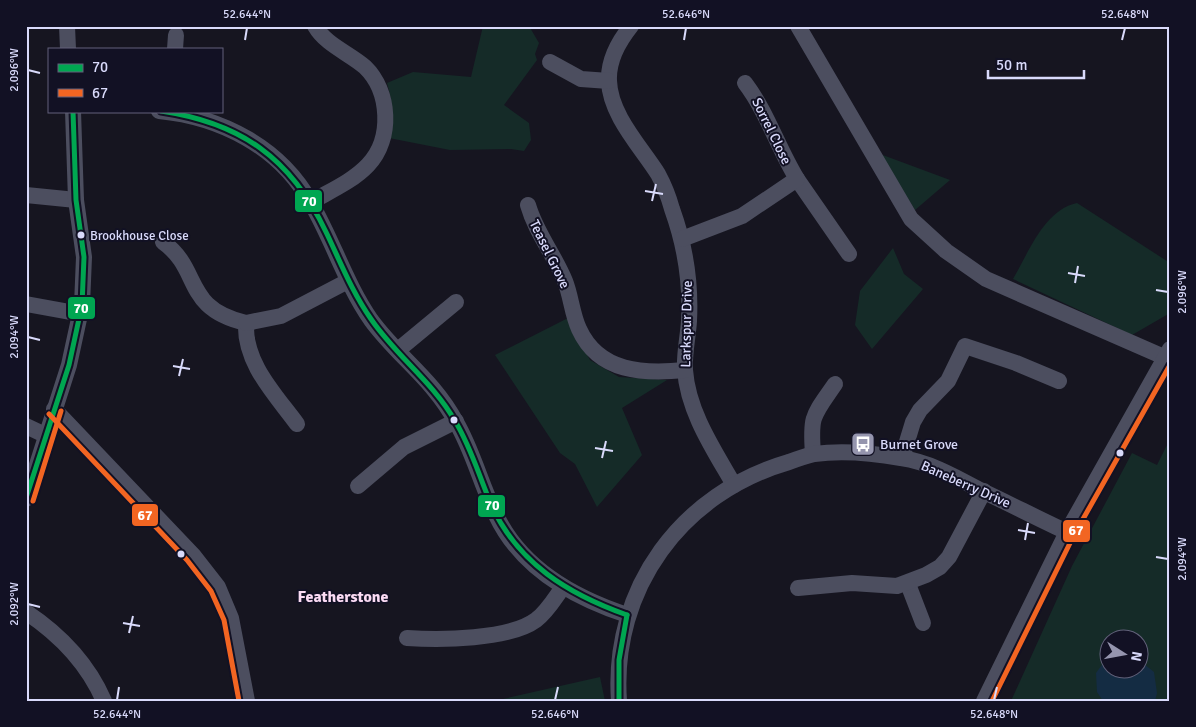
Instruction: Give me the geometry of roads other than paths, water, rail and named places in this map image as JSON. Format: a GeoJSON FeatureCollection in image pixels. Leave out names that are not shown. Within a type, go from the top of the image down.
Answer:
{"type":"FeatureCollection","features":[{"type":"Feature","properties":{"kind":"street"},"geometry":{"type":"LineString","coordinates":[[67,26],[68,48]]}},
{"type":"Feature","properties":{"kind":"street"},"geometry":{"type":"LineString","coordinates":[[311,202],[347,182],[371,161],[381,144],[386,114],[381,94],[366,69],[328,41],[315,26]]}},
{"type":"Feature","properties":{"kind":"street","name":"Larkspur Drive"},"geometry":{"type":"LineString","coordinates":[[631,26],[617,46],[609,81],[617,111],[659,176],[682,239],[689,301],[685,370],[688,388],[700,422],[734,485]]}},
{"type":"Feature","properties":{"kind":"street"},"geometry":{"type":"LineString","coordinates":[[798,26],[911,219],[946,251],[986,279],[1167,353],[1067,532],[984,701]]}},
{"type":"Feature","properties":{"kind":"street"},"geometry":{"type":"LineString","coordinates":[[550,62],[581,79],[609,81]]}},
{"type":"Feature","properties":{"kind":"street","name":"Sorrel Close"},"geometry":{"type":"LineString","coordinates":[[746,83],[756,98],[785,160],[849,254]]}},
{"type":"Feature","properties":{"kind":"street"},"geometry":{"type":"LineString","coordinates":[[26,499],[69,365],[81,309],[84,257],[76,200],[73,112]]}},
{"type":"Feature","properties":{"kind":"street"},"geometry":{"type":"LineString","coordinates":[[165,112],[202,118],[248,137],[280,164],[311,202],[348,282],[372,322],[435,389],[456,421],[496,516],[508,536],[531,562],[563,587],[605,608],[627,616]]}},
{"type":"Feature","properties":{"kind":"street","name":"Sorrel Close"},"geometry":{"type":"LineString","coordinates":[[682,239],[742,216],[797,179]]}},
{"type":"Feature","properties":{"kind":"street"},"geometry":{"type":"LineString","coordinates":[[26,195],[76,200]]}},
{"type":"Feature","properties":{"kind":"street","name":"Teasel Grove"},"geometry":{"type":"LineString","coordinates":[[528,205],[534,225],[566,282],[579,328],[587,342],[599,354],[635,371],[685,370]]}},
{"type":"Feature","properties":{"kind":"street"},"geometry":{"type":"LineString","coordinates":[[163,242],[173,249],[181,260],[204,303],[214,311],[246,323],[280,316],[348,282]]}},
{"type":"Feature","properties":{"kind":"street"},"geometry":{"type":"LineString","coordinates":[[398,350],[456,302]]}},
{"type":"Feature","properties":{"kind":"street"},"geometry":{"type":"LineString","coordinates":[[26,304],[81,309]]}},
{"type":"Feature","properties":{"kind":"street"},"geometry":{"type":"LineString","coordinates":[[246,323],[246,340],[249,352],[261,374],[297,424]]}},
{"type":"Feature","properties":{"kind":"street"},"geometry":{"type":"LineString","coordinates":[[902,458],[913,422],[920,410],[948,381],[965,346],[1016,363],[1059,381]]}},
{"type":"Feature","properties":{"kind":"street"},"geometry":{"type":"LineString","coordinates":[[813,454],[811,423],[814,414],[835,384]]}},
{"type":"Feature","properties":{"kind":"street"},"geometry":{"type":"LineString","coordinates":[[54,409],[193,555],[218,587],[231,618],[247,701]]}},
{"type":"Feature","properties":{"kind":"street"},"geometry":{"type":"LineString","coordinates":[[358,486],[404,447],[456,421]]}},
{"type":"Feature","properties":{"kind":"street"},"geometry":{"type":"LineString","coordinates":[[26,426],[45,435]]}},
{"type":"Feature","properties":{"kind":"street","name":"Baneberry Drive"},"geometry":{"type":"LineString","coordinates":[[619,701],[619,660],[627,616],[638,588],[666,542],[694,513],[734,485],[775,465],[813,454],[839,452],[902,458],[936,468],[1067,532]]}},
{"type":"Feature","properties":{"kind":"street"},"geometry":{"type":"LineString","coordinates":[[798,588],[852,583],[897,586],[908,584],[940,567],[949,557],[984,491]]}},
{"type":"Feature","properties":{"kind":"street"},"geometry":{"type":"LineString","coordinates":[[908,584],[923,623]]}},
{"type":"Feature","properties":{"kind":"street"},"geometry":{"type":"LineString","coordinates":[[407,638],[457,639],[523,627],[536,620],[544,612],[563,587]]}},
{"type":"Feature","properties":{"kind":"street"},"geometry":{"type":"LineString","coordinates":[[26,612],[57,636],[76,655],[104,701]]}},
{"type":"Feature","properties":{"kind":"water"},"geometry":{"type":"Polygon","coordinates":[[[1148,667],[1154,672],[1157,693],[1155,701],[1103,701],[1097,692],[1096,673],[1098,670],[1098,680],[1148,680],[1148,667]]]}},
{"type":"Feature","properties":{"kind":"place","name":"Brookhouse Close"},"geometry":{"type":"Point","coordinates":[81,235]}},
{"type":"Feature","properties":{"kind":"place","name":"Burnet Grove"},"geometry":{"type":"Point","coordinates":[863,444]}},
{"type":"Feature","properties":{"kind":"district","name":"Featherstone"},"geometry":{"type":"Point","coordinates":[343,596]}}]}
